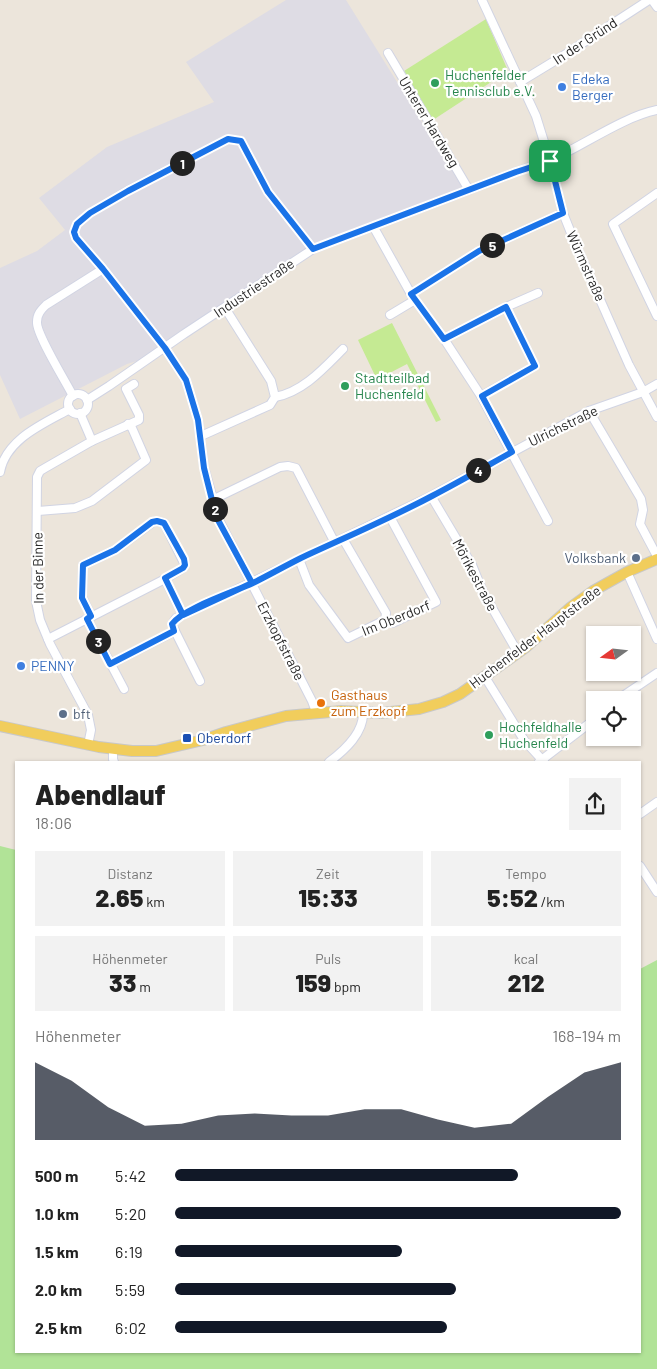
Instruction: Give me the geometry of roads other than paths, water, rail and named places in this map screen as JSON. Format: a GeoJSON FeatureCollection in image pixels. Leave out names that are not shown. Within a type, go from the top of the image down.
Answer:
{"type":"FeatureCollection","features":[{"type":"Feature","properties":{"kind":"main road","name":"Huchenfelder Hauptstraße"},"geometry":{"type":"LineString","coordinates":[[0,726],[88,745],[114,749],[156,751],[178,747],[286,716],[316,712],[381,713],[419,709],[443,702],[460,694],[518,653],[571,606],[627,572],[657,558]]}},
{"type":"Feature","properties":{"kind":"street","name":"Würmstraße"},"geometry":{"type":"LineString","coordinates":[[482,0],[536,116],[563,213],[579,252],[630,365],[657,416]]}},
{"type":"Feature","properties":{"kind":"street","name":"In der Gründ"},"geometry":{"type":"LineString","coordinates":[[520,82],[651,0]]}},
{"type":"Feature","properties":{"kind":"street"},"geometry":{"type":"LineString","coordinates":[[651,0],[657,7]]}},
{"type":"Feature","properties":{"kind":"street","name":"Unterer Hardweg"},"geometry":{"type":"LineString","coordinates":[[388,53],[469,190]]}},
{"type":"Feature","properties":{"kind":"street","name":"Industriestraße"},"geometry":{"type":"LineString","coordinates":[[86,400],[313,249],[550,161],[624,122],[657,110]]}},
{"type":"Feature","properties":{"kind":"street","name":"Erzkopfstraße"},"geometry":{"type":"LineString","coordinates":[[313,249],[268,192],[241,141],[228,139],[90,213],[77,224],[74,232],[76,238],[165,348],[186,380],[198,420],[204,468],[218,520],[252,583],[316,712]]}},
{"type":"Feature","properties":{"kind":"street"},"geometry":{"type":"LineString","coordinates":[[657,193],[612,224],[657,316]]}},
{"type":"Feature","properties":{"kind":"street"},"geometry":{"type":"LineString","coordinates":[[390,315],[479,251],[563,213]]}},
{"type":"Feature","properties":{"kind":"street"},"geometry":{"type":"LineString","coordinates":[[373,226],[413,297],[482,396],[548,522]]}},
{"type":"Feature","properties":{"kind":"street"},"geometry":{"type":"LineString","coordinates":[[73,396],[36,324],[37,316],[46,305],[103,269]]}},
{"type":"Feature","properties":{"kind":"street"},"geometry":{"type":"LineString","coordinates":[[444,339],[538,293]]}},
{"type":"Feature","properties":{"kind":"street"},"geometry":{"type":"LineString","coordinates":[[482,396],[535,366],[506,307]]}},
{"type":"Feature","properties":{"kind":"street"},"geometry":{"type":"LineString","coordinates":[[225,308],[271,381],[275,397]]}},
{"type":"Feature","properties":{"kind":"street"},"geometry":{"type":"LineString","coordinates":[[200,436],[270,405],[275,397],[293,393],[322,370],[343,349]]}},
{"type":"Feature","properties":{"kind":"street"},"geometry":{"type":"LineString","coordinates":[[118,394],[134,384]]}},
{"type":"Feature","properties":{"kind":"street","name":"Ulrichstraße"},"geometry":{"type":"LineString","coordinates":[[183,615],[390,517],[589,411],[643,392],[657,384]]}},
{"type":"Feature","properties":{"kind":"street"},"geometry":{"type":"LineString","coordinates":[[80,413],[92,441],[128,424],[135,423],[139,420],[140,415],[126,389]]}},
{"type":"Feature","properties":{"kind":"street"},"geometry":{"type":"LineString","coordinates":[[79,394],[86,400],[86,409],[80,413],[73,412],[70,409],[69,400],[73,396],[79,394]]}},
{"type":"Feature","properties":{"kind":"street"},"geometry":{"type":"LineString","coordinates":[[0,472],[2,462],[6,456],[26,433],[70,409]]}},
{"type":"Feature","properties":{"kind":"street"},"geometry":{"type":"LineString","coordinates":[[589,411],[641,499],[643,510],[640,524],[657,558]]}},
{"type":"Feature","properties":{"kind":"street"},"geometry":{"type":"LineString","coordinates":[[38,511],[75,508],[92,501],[146,460],[132,428],[128,424]]}},
{"type":"Feature","properties":{"kind":"street","name":"In der Binne"},"geometry":{"type":"LineString","coordinates":[[88,745],[90,730],[88,715],[48,639],[40,620],[36,600],[37,477],[40,472],[92,441]]}},
{"type":"Feature","properties":{"kind":"street"},"geometry":{"type":"LineString","coordinates":[[212,500],[280,467],[296,468],[335,543]]}},
{"type":"Feature","properties":{"kind":"street","name":"Mörikestraße"},"geometry":{"type":"LineString","coordinates":[[431,496],[472,565],[483,592],[518,653]]}},
{"type":"Feature","properties":{"kind":"street","name":"Im Oberdorf"},"geometry":{"type":"LineString","coordinates":[[299,559],[309,585],[348,638],[385,620],[397,621],[436,602],[390,517]]}},
{"type":"Feature","properties":{"kind":"street"},"geometry":{"type":"LineString","coordinates":[[48,639],[89,618],[183,568],[185,565],[164,523],[152,522],[115,550],[83,565],[82,598],[89,618],[110,664],[124,689]]}},
{"type":"Feature","properties":{"kind":"street"},"geometry":{"type":"LineString","coordinates":[[343,539],[386,613],[385,620]]}},
{"type":"Feature","properties":{"kind":"street"},"geometry":{"type":"LineString","coordinates":[[627,572],[657,639]]}},
{"type":"Feature","properties":{"kind":"street"},"geometry":{"type":"LineString","coordinates":[[165,578],[183,615],[176,618],[172,624],[174,631],[200,681]]}},
{"type":"Feature","properties":{"kind":"street"},"geometry":{"type":"LineString","coordinates":[[110,664],[174,631]]}},
{"type":"Feature","properties":{"kind":"street"},"geometry":{"type":"LineString","coordinates":[[630,691],[657,673]]}},
{"type":"Feature","properties":{"kind":"street"},"geometry":{"type":"LineString","coordinates":[[485,677],[524,740],[541,761]]}},
{"type":"Feature","properties":{"kind":"street"},"geometry":{"type":"LineString","coordinates":[[330,761],[341,753],[356,735],[360,728],[363,712]]}},
{"type":"Feature","properties":{"kind":"street"},"geometry":{"type":"LineString","coordinates":[[543,761],[586,726]]}},
{"type":"Feature","properties":{"kind":"street"},"geometry":{"type":"LineString","coordinates":[[114,749],[114,761]]}},
{"type":"Feature","properties":{"kind":"street"},"geometry":{"type":"LineString","coordinates":[[641,813],[657,802]]}},
{"type":"Feature","properties":{"kind":"street"},"geometry":{"type":"LineString","coordinates":[[642,868],[657,892]]}},
{"type":"Feature","properties":{"kind":"place","name":"Huchenfelder Tennisclub e.V."},"geometry":{"type":"Point","coordinates":[435,83]}},
{"type":"Feature","properties":{"kind":"place","name":"Edeka Berger"},"geometry":{"type":"Point","coordinates":[562,87]}},
{"type":"Feature","properties":{"kind":"place","name":"Stadtteilbad Huchenfeld"},"geometry":{"type":"Point","coordinates":[345,386]}},
{"type":"Feature","properties":{"kind":"place","name":"Volksbank"},"geometry":{"type":"Point","coordinates":[636,558]}},
{"type":"Feature","properties":{"kind":"place","name":"PENNY"},"geometry":{"type":"Point","coordinates":[21,666]}},
{"type":"Feature","properties":{"kind":"place","name":"Gasthaus zum Erzkopf"},"geometry":{"type":"Point","coordinates":[321,703]}},
{"type":"Feature","properties":{"kind":"place","name":"bft"},"geometry":{"type":"Point","coordinates":[63,714]}},
{"type":"Feature","properties":{"kind":"place","name":"Hochfeldhalle Huchenfeld"},"geometry":{"type":"Point","coordinates":[489,735]}},
{"type":"Feature","properties":{"kind":"place","name":"Oberdorf"},"geometry":{"type":"Point","coordinates":[187,738]}}]}
